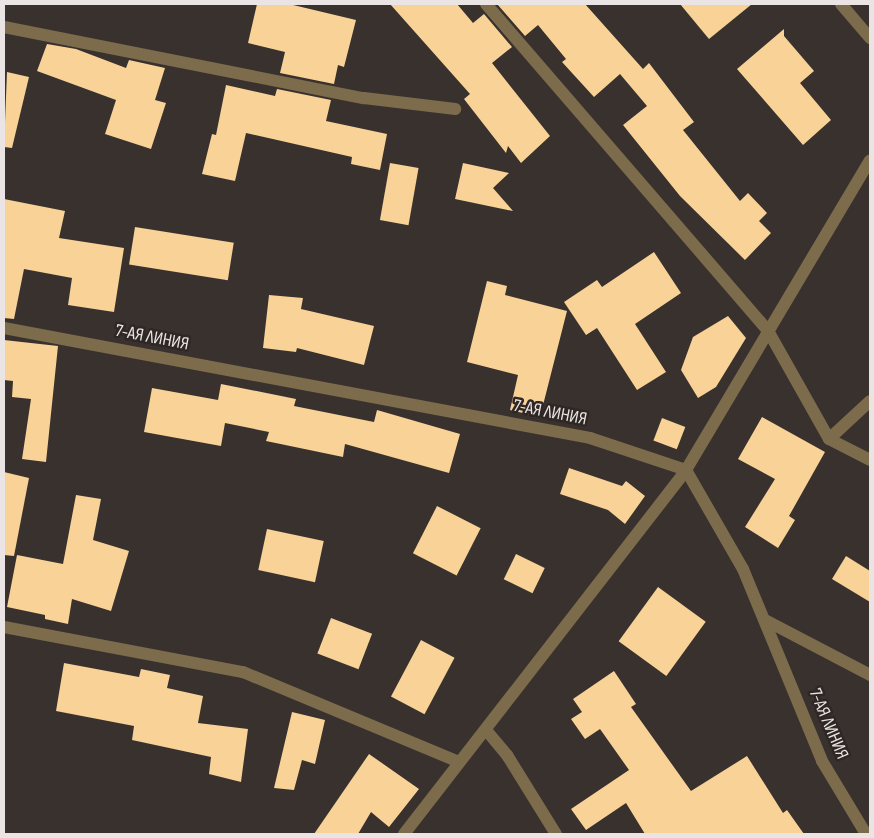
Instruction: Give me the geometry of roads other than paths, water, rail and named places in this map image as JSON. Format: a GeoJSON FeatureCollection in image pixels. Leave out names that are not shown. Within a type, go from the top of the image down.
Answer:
{"type":"FeatureCollection","features":[{"type":"Feature","properties":{"kind":"street"},"geometry":{"type":"LineString","coordinates":[[486,4],[767,329],[829,438],[870,460]]}},
{"type":"Feature","properties":{"kind":"street"},"geometry":{"type":"LineString","coordinates":[[841,4],[870,38]]}},
{"type":"Feature","properties":{"kind":"street"},"geometry":{"type":"LineString","coordinates":[[4,27],[364,98],[455,109]]}},
{"type":"Feature","properties":{"kind":"street"},"geometry":{"type":"LineString","coordinates":[[404,834],[686,470],[767,329],[870,160]]}},
{"type":"Feature","properties":{"kind":"street","name":"7-АЯ ЛИНИЯ"},"geometry":{"type":"LineString","coordinates":[[4,328],[590,438],[686,470],[743,569],[822,761],[866,834]]}},
{"type":"Feature","properties":{"kind":"street"},"geometry":{"type":"LineString","coordinates":[[829,438],[870,401]]}},
{"type":"Feature","properties":{"kind":"street"},"geometry":{"type":"LineString","coordinates":[[765,620],[870,675]]}},
{"type":"Feature","properties":{"kind":"street"},"geometry":{"type":"LineString","coordinates":[[4,627],[243,672],[459,762]]}},
{"type":"Feature","properties":{"kind":"street"},"geometry":{"type":"LineString","coordinates":[[486,730],[507,755],[556,834]]}}]}
